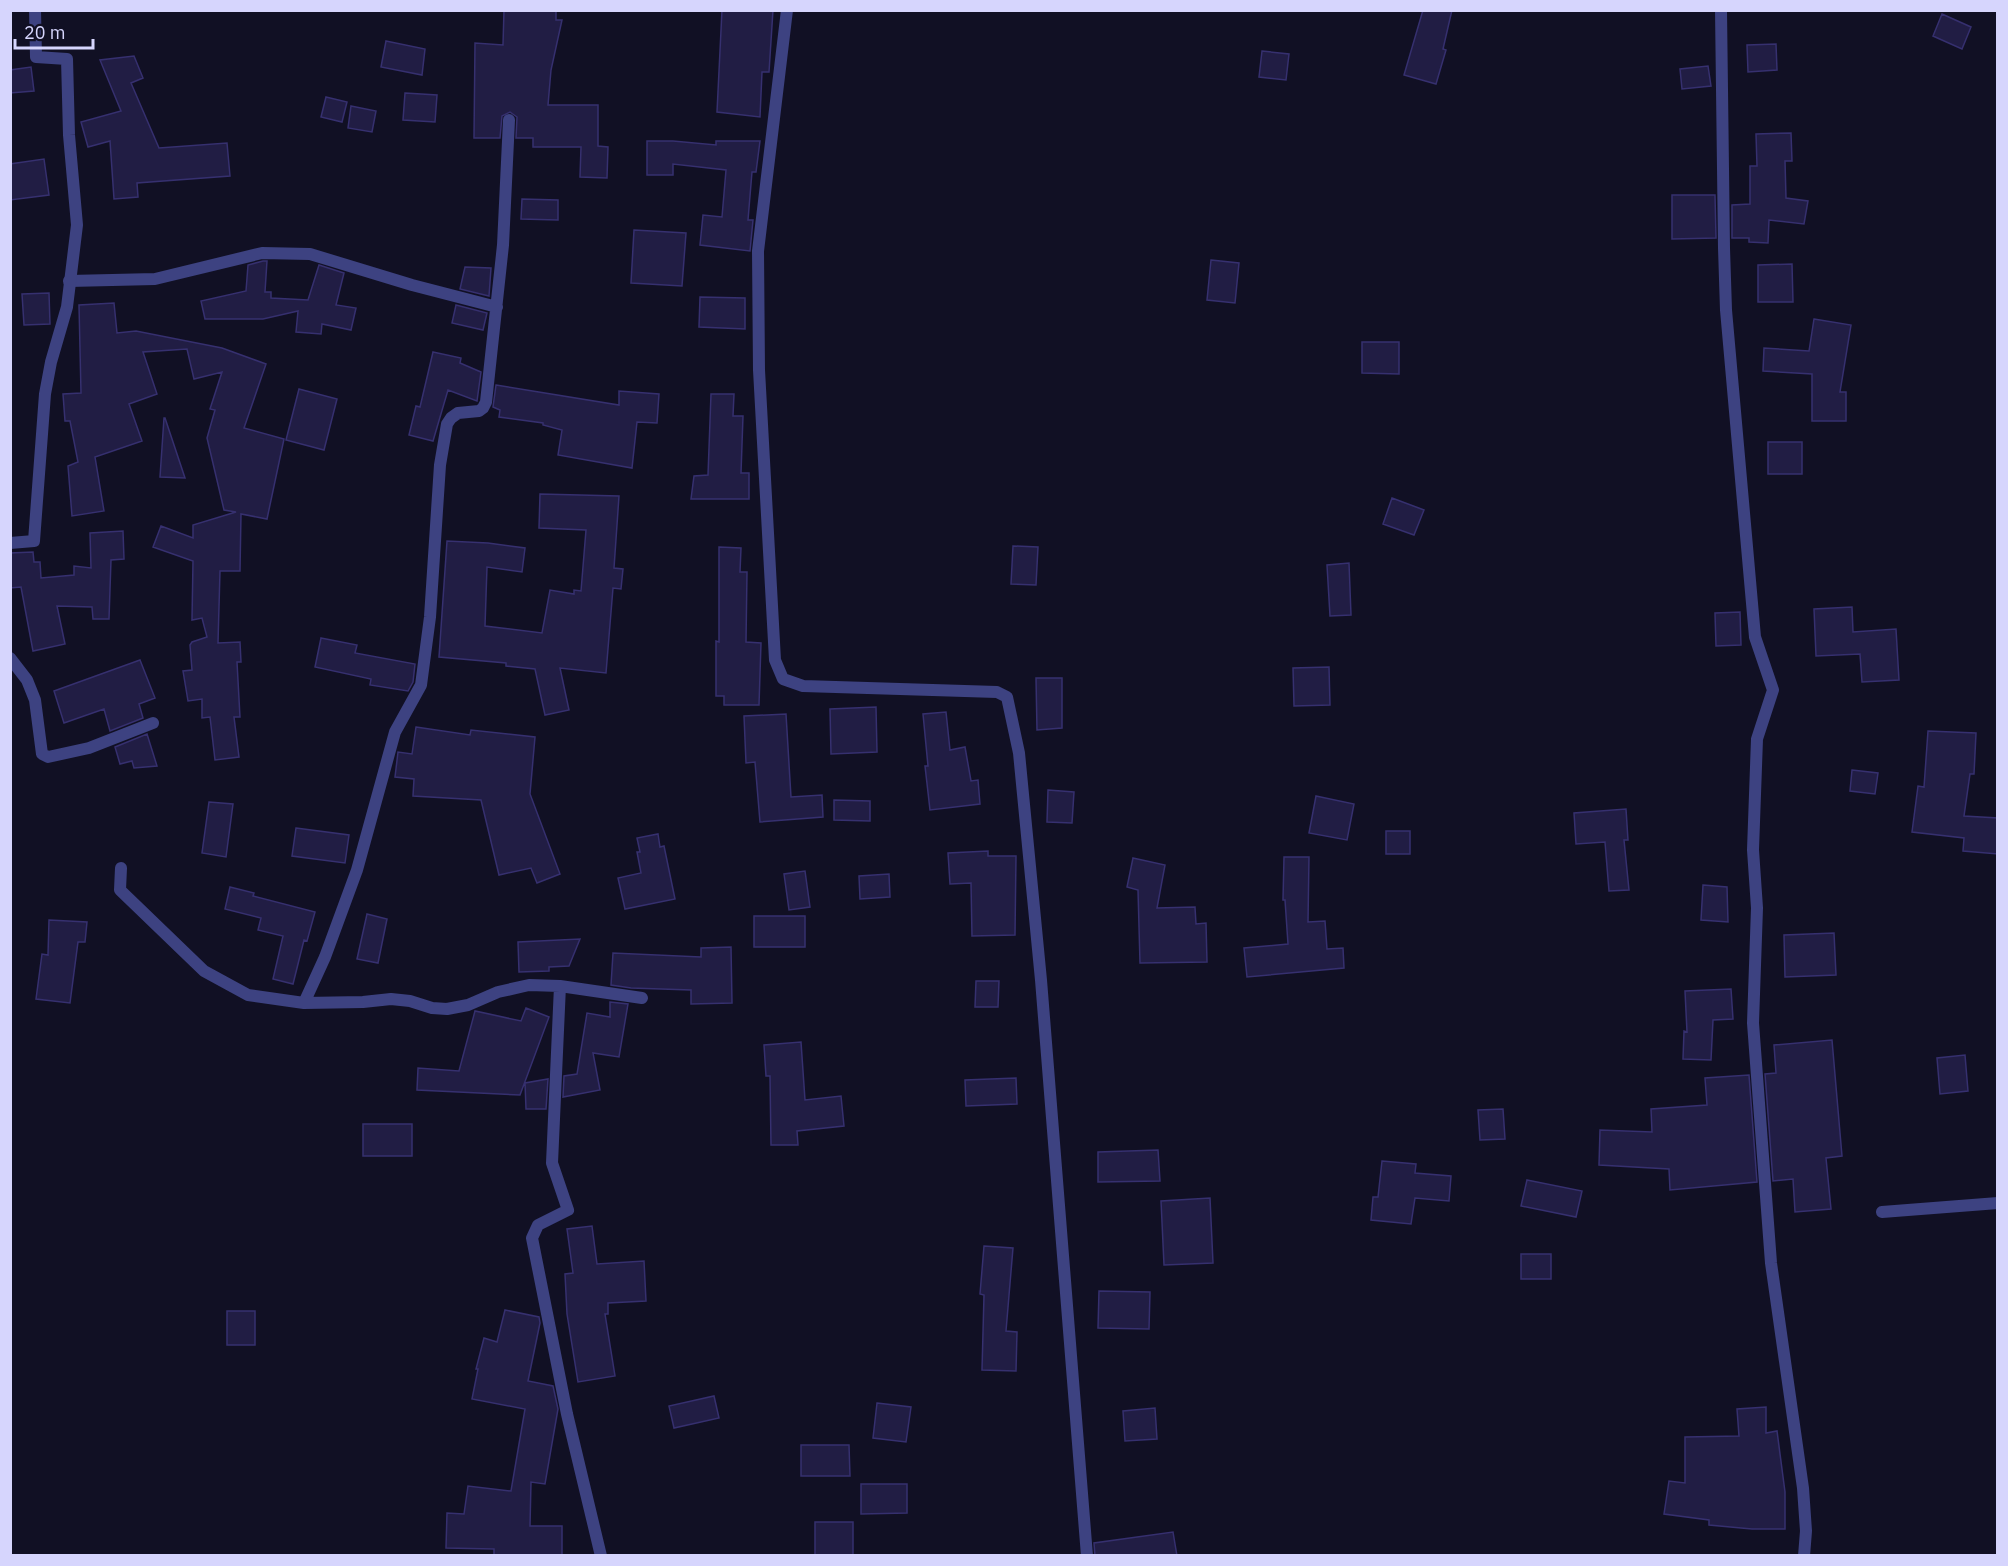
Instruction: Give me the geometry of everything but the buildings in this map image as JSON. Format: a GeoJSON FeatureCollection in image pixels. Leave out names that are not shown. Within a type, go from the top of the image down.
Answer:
{"type":"FeatureCollection","features":[{"type":"Feature","properties":{"kind":"street"},"geometry":{"type":"LineString","coordinates":[[10,543],[34,541],[45,394],[51,362],[67,307],[77,225],[69,135],[67,59],[36,57],[35,10]]}},
{"type":"Feature","properties":{"kind":"street"},"geometry":{"type":"LineString","coordinates":[[787,10],[758,251],[759,370],[775,660],[783,679],[802,686],[997,692],[1007,697],[1019,753],[1039,958],[1087,1556]]}},
{"type":"Feature","properties":{"kind":"street"},"geometry":{"type":"LineString","coordinates":[[1721,10],[1726,310],[1755,637],[1773,690],[1757,739],[1754,850],[1757,908],[1753,1023],[1771,1263],[1803,1488],[1806,1531],[1804,1556]]}},
{"type":"Feature","properties":{"kind":"street"},"geometry":{"type":"LineString","coordinates":[[304,1003],[325,957],[357,870],[395,732],[421,685],[430,617],[440,465],[447,424],[458,413],[479,411],[486,402],[506,201],[509,120]]}},
{"type":"Feature","properties":{"kind":"street"},"geometry":{"type":"LineString","coordinates":[[69,281],[155,279],[262,253],[310,254],[412,285],[497,307]]}},
{"type":"Feature","properties":{"kind":"street"},"geometry":{"type":"LineString","coordinates":[[10,657],[27,680],[35,700],[42,754],[48,757],[89,748],[153,723]]}},
{"type":"Feature","properties":{"kind":"street"},"geometry":{"type":"LineString","coordinates":[[121,868],[120,890],[204,971],[248,995],[304,1003],[391,999],[447,1009],[468,1005],[498,992],[529,985],[560,986],[642,998]]}},
{"type":"Feature","properties":{"kind":"street"},"geometry":{"type":"LineString","coordinates":[[560,986],[552,1164],[568,1210],[538,1225],[532,1238],[567,1414],[601,1556]]}},
{"type":"Feature","properties":{"kind":"street"},"geometry":{"type":"LineString","coordinates":[[1882,1212],[1998,1203]]}}]}
